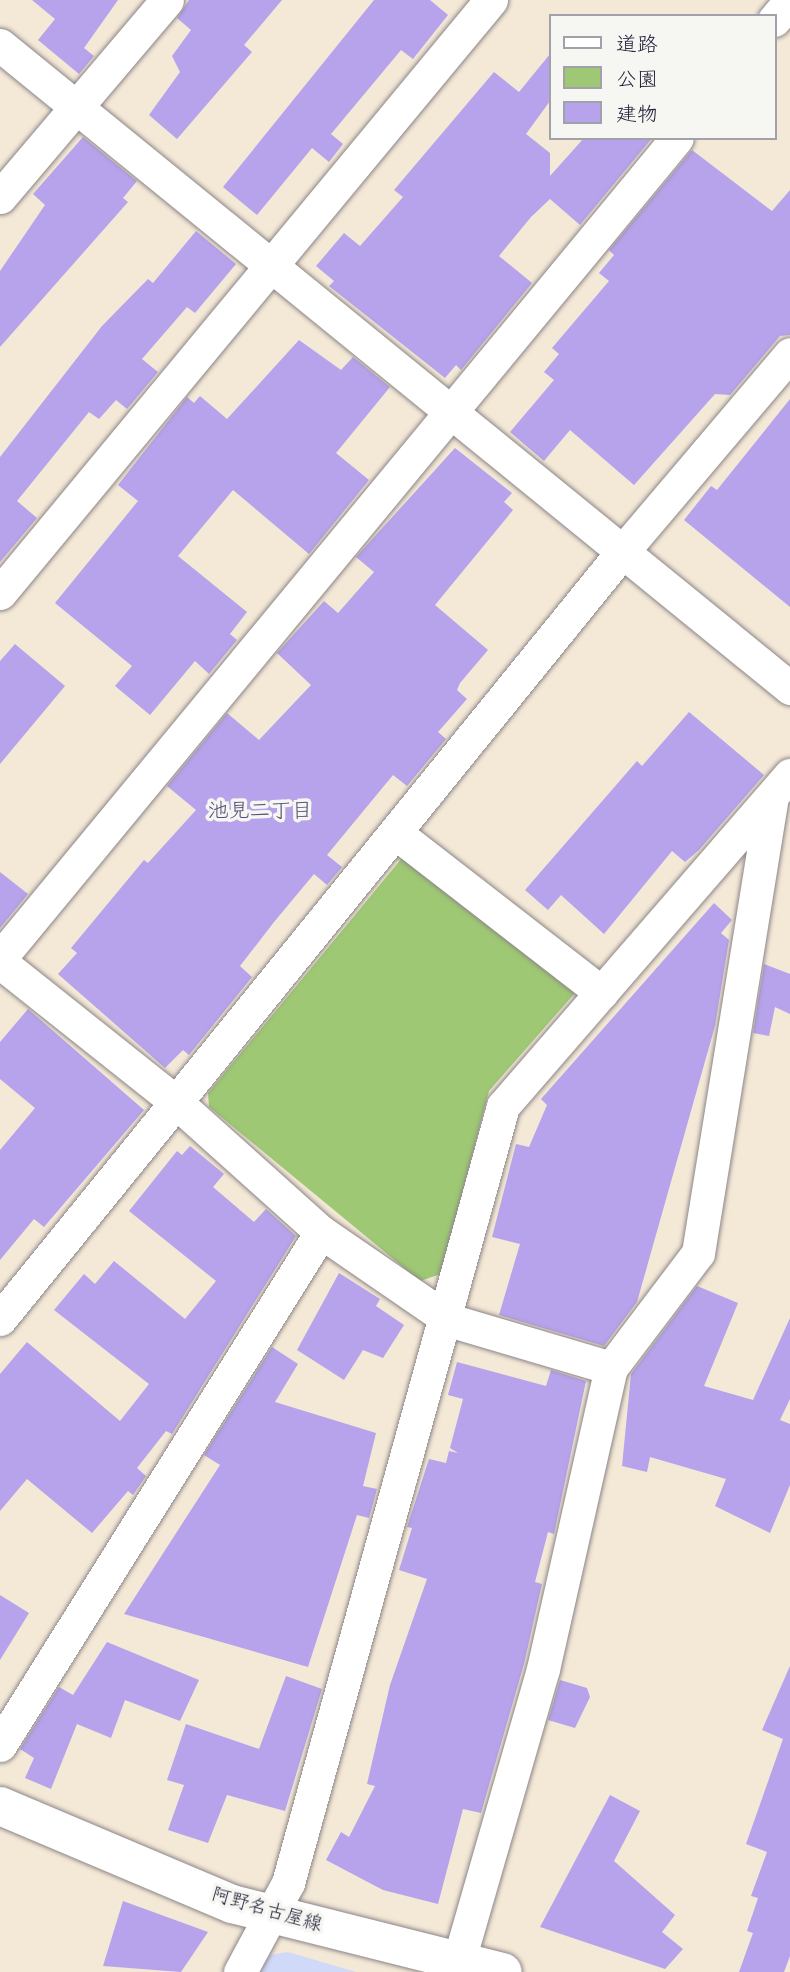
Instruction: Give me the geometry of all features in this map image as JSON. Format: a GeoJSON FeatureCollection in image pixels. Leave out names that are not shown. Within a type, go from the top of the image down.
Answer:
{"type":"FeatureCollection","features":[{"type":"Feature","properties":{"kind":"main road","name":"阿野名古屋線"},"geometry":{"type":"LineString","coordinates":[[0,1806],[232,1904],[503,1972]]}},
{"type":"Feature","properties":{"kind":"street"},"geometry":{"type":"LineString","coordinates":[[0,197],[167,0]]}},
{"type":"Feature","properties":{"kind":"street"},"geometry":{"type":"LineString","coordinates":[[0,593],[491,0]]}},
{"type":"Feature","properties":{"kind":"street"},"geometry":{"type":"LineString","coordinates":[[776,18],[790,1]]}},
{"type":"Feature","properties":{"kind":"street"},"geometry":{"type":"LineString","coordinates":[[0,45],[272,262],[451,412],[790,688]]}},
{"type":"Feature","properties":{"kind":"street"},"geometry":{"type":"LineString","coordinates":[[611,1368],[449,1320],[321,1231],[176,1102],[0,960],[675,140]]}},
{"type":"Feature","properties":{"kind":"street"},"geometry":{"type":"LineString","coordinates":[[0,1319],[397,834],[623,551],[790,355]]}},
{"type":"Feature","properties":{"kind":"street"},"geometry":{"type":"LineString","coordinates":[[240,1972],[288,1884],[449,1320],[503,1106],[783,795]]}},
{"type":"Feature","properties":{"kind":"street"},"geometry":{"type":"LineString","coordinates":[[458,1961],[543,1669],[611,1368],[698,1253],[783,795]]}},
{"type":"Feature","properties":{"kind":"street"},"geometry":{"type":"LineString","coordinates":[[397,834],[602,993]]}},
{"type":"Feature","properties":{"kind":"street"},"geometry":{"type":"LineString","coordinates":[[0,1745],[321,1231]]}},
{"type":"Feature","properties":{"kind":"shaded area"},"geometry":{"type":"Polygon","coordinates":[[[288,1952],[356,1972],[259,1972],[270,1955],[288,1952]]]}},
{"type":"Feature","properties":{"kind":"green space"},"geometry":{"type":"Polygon","coordinates":[[[402,858],[574,985],[574,994],[489,1091],[441,1274],[420,1281],[209,1107],[208,1093],[402,858]]]}},
{"type":"Feature","properties":{"kind":"building"},"geometry":{"type":"Polygon","coordinates":[[[32,0],[118,0],[84,48],[94,56],[79,74],[38,40],[55,19],[32,0]]]}},
{"type":"Feature","properties":{"kind":"building"},"geometry":{"type":"Polygon","coordinates":[[[189,0],[282,0],[244,45],[252,52],[177,139],[149,115],[180,72],[172,56],[191,30],[177,18],[189,0]]]}},
{"type":"Feature","properties":{"kind":"building"},"geometry":{"type":"Polygon","coordinates":[[[374,0],[430,0],[448,15],[413,59],[401,50],[331,134],[343,144],[329,162],[312,148],[257,215],[223,187],[374,0]]]}},
{"type":"Feature","properties":{"kind":"building"},"geometry":{"type":"Polygon","coordinates":[[[548,56],[548,104],[526,134],[550,153],[550,176],[582,140],[650,140],[580,225],[550,199],[531,217],[499,256],[532,283],[461,370],[456,365],[445,378],[329,286],[334,281],[316,266],[344,233],[360,246],[403,197],[394,190],[494,72],[519,92],[548,56]]]}},
{"type":"Feature","properties":{"kind":"building"},"geometry":{"type":"Polygon","coordinates":[[[83,137],[137,181],[123,198],[128,202],[0,347],[0,271],[45,205],[33,194],[83,137]]]}},
{"type":"Feature","properties":{"kind":"building"},"geometry":{"type":"Polygon","coordinates":[[[692,150],[772,211],[790,190],[790,335],[780,336],[730,395],[715,394],[634,485],[570,430],[544,461],[510,432],[554,380],[544,372],[559,354],[552,348],[609,281],[599,273],[614,255],[609,250],[692,150]]]}},
{"type":"Feature","properties":{"kind":"building"},"geometry":{"type":"Polygon","coordinates":[[[196,231],[236,264],[195,313],[187,307],[142,359],[158,372],[127,409],[116,400],[99,419],[89,412],[17,501],[37,518],[0,562],[0,457],[102,326],[148,279],[153,283],[196,231]]]}},
{"type":"Feature","properties":{"kind":"building"},"geometry":{"type":"Polygon","coordinates":[[[299,340],[341,370],[353,357],[390,387],[336,453],[369,480],[309,554],[233,490],[178,556],[247,612],[230,634],[237,640],[209,674],[195,661],[150,715],[115,686],[132,666],[55,603],[138,501],[118,485],[187,397],[194,403],[200,396],[227,419],[299,340]]]}},
{"type":"Feature","properties":{"kind":"building"},"geometry":{"type":"Polygon","coordinates":[[[790,399],[790,607],[684,520],[711,486],[717,490],[790,399]]]}},
{"type":"Feature","properties":{"kind":"building"},"geometry":{"type":"Polygon","coordinates":[[[455,448],[512,493],[504,502],[513,510],[435,605],[488,650],[457,690],[467,699],[438,732],[446,739],[407,786],[393,775],[327,855],[342,867],[327,885],[314,874],[274,922],[240,966],[252,977],[189,1055],[183,1050],[165,1068],[58,974],[77,953],[71,948],[144,860],[148,863],[196,810],[167,786],[227,713],[259,740],[311,685],[277,653],[324,601],[338,613],[374,572],[356,557],[455,448]]]}},
{"type":"Feature","properties":{"kind":"building"},"geometry":{"type":"Polygon","coordinates":[[[15,644],[65,686],[0,764],[0,661],[15,644]]]}},
{"type":"Feature","properties":{"kind":"building"},"geometry":{"type":"Polygon","coordinates":[[[689,712],[764,775],[699,850],[685,862],[672,851],[604,934],[561,895],[548,910],[525,890],[637,761],[642,766],[689,712]]]}},
{"type":"Feature","properties":{"kind":"building"},"geometry":{"type":"Polygon","coordinates":[[[0,872],[28,894],[0,928],[0,872]]]}},
{"type":"Feature","properties":{"kind":"building"},"geometry":{"type":"Polygon","coordinates":[[[714,903],[732,920],[721,933],[729,940],[715,1026],[637,1302],[604,1346],[499,1315],[520,1244],[492,1237],[516,1144],[529,1147],[547,1105],[541,1099],[714,903]]]}},
{"type":"Feature","properties":{"kind":"building"},"geometry":{"type":"Polygon","coordinates":[[[764,964],[790,974],[790,1014],[775,1007],[769,1036],[753,1033],[764,964]]]}},
{"type":"Feature","properties":{"kind":"building"},"geometry":{"type":"Polygon","coordinates":[[[28,1009],[144,1110],[44,1227],[34,1219],[0,1260],[0,1150],[35,1108],[0,1079],[0,1042],[28,1009]]]}},
{"type":"Feature","properties":{"kind":"building"},"geometry":{"type":"Polygon","coordinates":[[[190,1146],[224,1174],[213,1187],[254,1222],[266,1209],[296,1236],[172,1434],[166,1431],[137,1468],[146,1476],[133,1495],[128,1491],[92,1533],[27,1479],[0,1511],[0,1374],[27,1342],[120,1421],[149,1384],[54,1310],[84,1274],[95,1284],[114,1261],[185,1319],[216,1281],[129,1211],[177,1151],[182,1155],[190,1146]]]}},
{"type":"Feature","properties":{"kind":"building"},"geometry":{"type":"Polygon","coordinates":[[[339,1273],[380,1299],[376,1306],[404,1325],[383,1358],[363,1350],[344,1380],[297,1350],[339,1273]]]}},
{"type":"Feature","properties":{"kind":"building"},"geometry":{"type":"Polygon","coordinates":[[[697,1286],[738,1303],[704,1386],[753,1400],[790,1318],[790,1399],[780,1420],[790,1424],[790,1485],[770,1533],[715,1506],[726,1479],[650,1457],[647,1472],[622,1466],[631,1374],[697,1286]]]}},
{"type":"Feature","properties":{"kind":"building"},"geometry":{"type":"Polygon","coordinates":[[[272,1347],[298,1364],[275,1402],[376,1433],[363,1486],[377,1489],[369,1518],[357,1515],[308,1667],[124,1614],[220,1465],[204,1455],[272,1347]]]}},
{"type":"Feature","properties":{"kind":"building"},"geometry":{"type":"Polygon","coordinates":[[[457,1362],[546,1386],[551,1370],[586,1381],[554,1534],[548,1532],[535,1582],[542,1584],[524,1664],[481,1813],[463,1809],[438,1904],[383,1890],[326,1860],[341,1832],[349,1837],[375,1786],[367,1784],[390,1685],[427,1579],[399,1570],[412,1528],[407,1527],[429,1459],[446,1463],[449,1451],[458,1453],[450,1448],[463,1399],[448,1395],[457,1362]]]}},
{"type":"Feature","properties":{"kind":"building"},"geometry":{"type":"Polygon","coordinates":[[[0,1595],[29,1613],[0,1660],[0,1595]]]}},
{"type":"Feature","properties":{"kind":"building"},"geometry":{"type":"Polygon","coordinates":[[[107,1642],[199,1680],[180,1721],[125,1700],[111,1738],[77,1724],[51,1789],[25,1778],[34,1758],[20,1749],[59,1687],[73,1695],[107,1642]]]}},
{"type":"Feature","properties":{"kind":"building"},"geometry":{"type":"Polygon","coordinates":[[[790,1666],[790,1956],[784,1972],[739,1972],[753,1933],[747,1931],[758,1898],[751,1896],[767,1852],[746,1844],[783,1739],[762,1730],[790,1666]]]}},
{"type":"Feature","properties":{"kind":"building"},"geometry":{"type":"Polygon","coordinates":[[[286,1676],[322,1689],[285,1811],[227,1795],[208,1843],[168,1830],[184,1785],[167,1780],[186,1724],[259,1749],[286,1676]]]}},
{"type":"Feature","properties":{"kind":"building"},"geometry":{"type":"Polygon","coordinates":[[[560,1680],[587,1688],[590,1697],[575,1728],[548,1720],[560,1680]]]}},
{"type":"Feature","properties":{"kind":"building"},"geometry":{"type":"Polygon","coordinates":[[[610,1795],[640,1811],[614,1861],[675,1915],[662,1932],[683,1949],[665,1969],[540,1927],[610,1795]]]}},
{"type":"Feature","properties":{"kind":"building"},"geometry":{"type":"Polygon","coordinates":[[[123,1901],[208,1932],[181,1972],[103,1966],[123,1901]]]}},
{"type":"Feature","properties":{"kind":"district","name":"池見二丁目"},"geometry":{"type":"Point","coordinates":[260,811]}}]}
